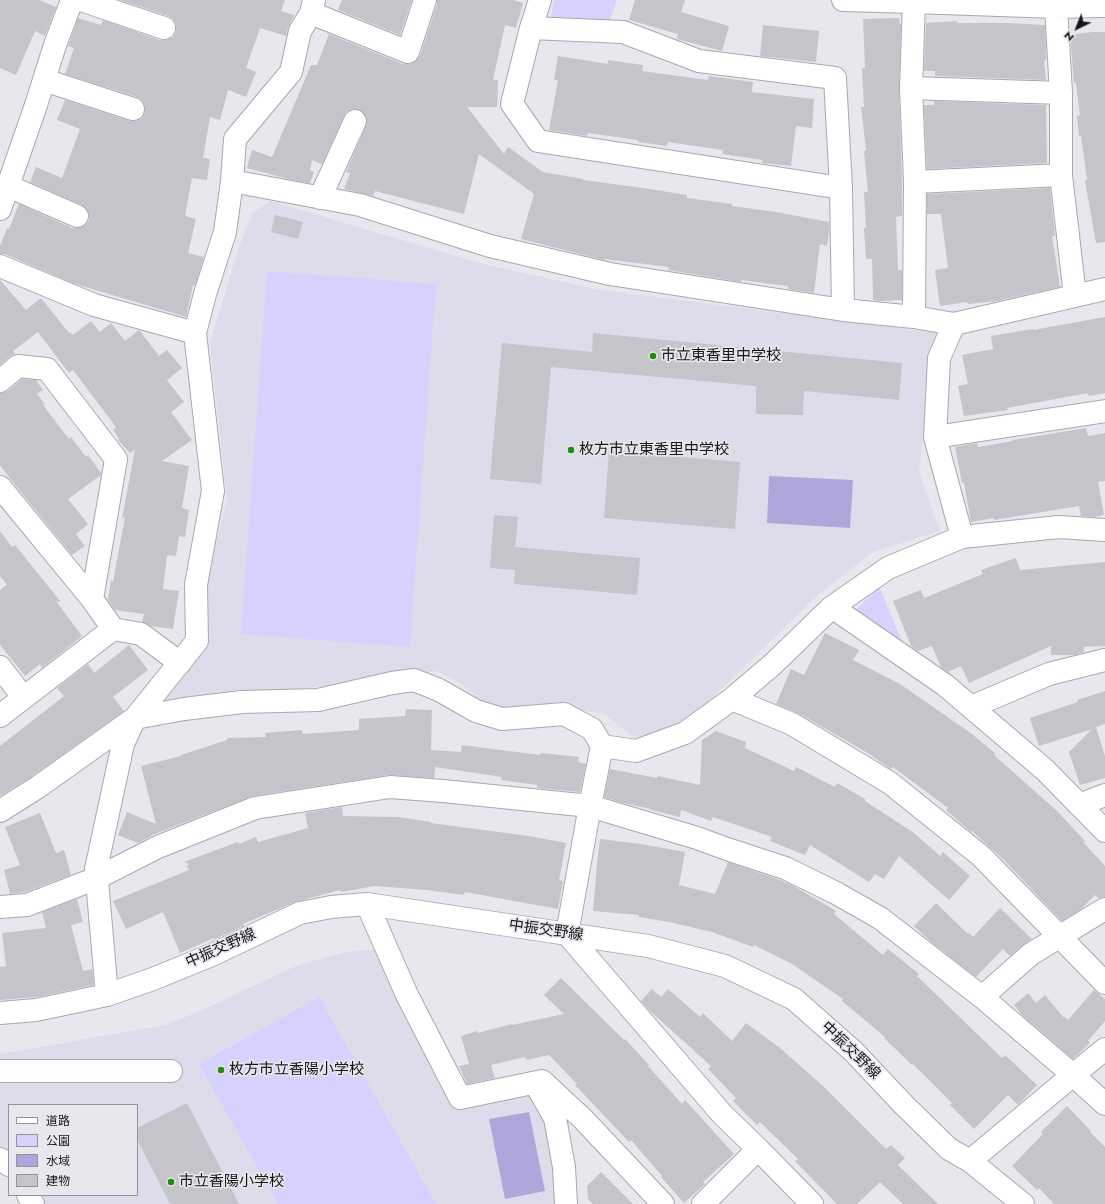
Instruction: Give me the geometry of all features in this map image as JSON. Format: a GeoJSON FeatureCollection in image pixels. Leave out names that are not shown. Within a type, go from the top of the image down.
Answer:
{"type":"FeatureCollection","features":[{"type":"Feature","properties":{"kind":"street"},"geometry":{"type":"LineString","coordinates":[[0,209],[55,45],[72,0]]}},
{"type":"Feature","properties":{"kind":"street"},"geometry":{"type":"LineString","coordinates":[[81,0],[164,28]]}},
{"type":"Feature","properties":{"kind":"street"},"geometry":{"type":"LineString","coordinates":[[107,995],[96,869],[123,744],[135,718],[197,641],[196,585],[213,491],[195,333],[205,294],[225,232],[232,181],[235,139],[291,72],[300,31],[312,6],[408,52],[426,0]]}},
{"type":"Feature","properties":{"kind":"street"},"geometry":{"type":"LineString","coordinates":[[540,0],[531,28],[512,104],[538,140],[842,188]]}},
{"type":"Feature","properties":{"kind":"street"},"geometry":{"type":"LineString","coordinates":[[843,0],[1105,6]]}},
{"type":"Feature","properties":{"kind":"street"},"geometry":{"type":"LineString","coordinates":[[914,1],[911,88],[915,182],[914,317]]}},
{"type":"Feature","properties":{"kind":"street"},"geometry":{"type":"LineString","coordinates":[[1055,4],[1060,93],[1061,175],[1075,296]]}},
{"type":"Feature","properties":{"kind":"street"},"geometry":{"type":"LineString","coordinates":[[531,28],[623,32],[699,61],[835,78],[842,188],[843,310]]}},
{"type":"Feature","properties":{"kind":"street"},"geometry":{"type":"LineString","coordinates":[[44,80],[133,109]]}},
{"type":"Feature","properties":{"kind":"street"},"geometry":{"type":"LineString","coordinates":[[911,88],[1060,93]]}},
{"type":"Feature","properties":{"kind":"street"},"geometry":{"type":"LineString","coordinates":[[320,198],[355,121]]}},
{"type":"Feature","properties":{"kind":"street"},"geometry":{"type":"LineString","coordinates":[[915,182],[1061,175]]}},
{"type":"Feature","properties":{"kind":"street"},"geometry":{"type":"LineString","coordinates":[[232,181],[360,205],[490,246],[610,274],[843,310],[914,317],[954,324],[1105,289]]}},
{"type":"Feature","properties":{"kind":"street"},"geometry":{"type":"LineString","coordinates":[[8,186],[77,216]]}},
{"type":"Feature","properties":{"kind":"street"},"geometry":{"type":"LineString","coordinates":[[0,266],[94,305],[195,333]]}},
{"type":"Feature","properties":{"kind":"street"},"geometry":{"type":"LineString","coordinates":[[954,324],[939,358],[935,437],[962,537]]}},
{"type":"Feature","properties":{"kind":"street"},"geometry":{"type":"LineString","coordinates":[[0,381],[18,366],[47,368],[116,459],[92,599]]}},
{"type":"Feature","properties":{"kind":"street"},"geometry":{"type":"LineString","coordinates":[[935,437],[1105,410]]}},
{"type":"Feature","properties":{"kind":"street"},"geometry":{"type":"LineString","coordinates":[[0,487],[92,599],[113,629],[141,634],[180,663]]}},
{"type":"Feature","properties":{"kind":"street"},"geometry":{"type":"LineString","coordinates":[[602,746],[636,751],[686,734],[732,699],[772,664],[832,607],[888,568],[962,537],[1059,527],[1105,530]]}},
{"type":"Feature","properties":{"kind":"street"},"geometry":{"type":"LineString","coordinates":[[832,607],[945,685],[1045,770],[1105,831]]}},
{"type":"Feature","properties":{"kind":"street"},"geometry":{"type":"LineString","coordinates":[[0,716],[113,629]]}},
{"type":"Feature","properties":{"kind":"street"},"geometry":{"type":"LineString","coordinates":[[971,707],[1049,674],[1105,660]]}},
{"type":"Feature","properties":{"kind":"street"},"geometry":{"type":"LineString","coordinates":[[0,667],[23,697]]}},
{"type":"Feature","properties":{"kind":"street"},"geometry":{"type":"LineString","coordinates":[[0,811],[38,787],[135,718],[184,709],[242,702],[318,700],[392,683],[414,680],[439,690],[476,711],[502,719],[564,714],[592,729],[602,746],[567,934],[722,1114],[812,1204]]}},
{"type":"Feature","properties":{"kind":"street"},"geometry":{"type":"LineString","coordinates":[[732,699],[792,724],[890,783],[981,856],[1105,983]]}},
{"type":"Feature","properties":{"kind":"street"},"geometry":{"type":"LineString","coordinates":[[0,908],[27,905],[97,878],[158,847],[256,808],[390,788],[451,792],[590,806],[697,838],[785,868],[836,893],[880,918],[982,997],[1105,1104]]}},
{"type":"Feature","properties":{"kind":"street"},"geometry":{"type":"LineString","coordinates":[[1079,805],[1105,795]]}},
{"type":"Feature","properties":{"kind":"street"},"geometry":{"type":"LineString","coordinates":[[367,904],[407,994],[460,1098],[542,1081],[583,1119],[663,1204]]}},
{"type":"Feature","properties":{"kind":"street","name":"中振交野線"},"geometry":{"type":"LineString","coordinates":[[0,1013],[36,1010],[107,995],[153,979],[300,913],[331,907],[367,904],[648,946],[726,966],[794,999],[853,1051],[949,1148],[970,1161],[1023,1204]]}},
{"type":"Feature","properties":{"kind":"street"},"geometry":{"type":"LineString","coordinates":[[982,997],[1031,954],[1105,909]]}},
{"type":"Feature","properties":{"kind":"street"},"geometry":{"type":"LineString","coordinates":[[970,1161],[1105,1049]]}},
{"type":"Feature","properties":{"kind":"street"},"geometry":{"type":"LineString","coordinates":[[0,1071],[171,1071]]}},
{"type":"Feature","properties":{"kind":"street"},"geometry":{"type":"LineString","coordinates":[[535,1083],[555,1118],[564,1167],[566,1204]]}},
{"type":"Feature","properties":{"kind":"street"},"geometry":{"type":"LineString","coordinates":[[703,1204],[758,1149]]}},
{"type":"Feature","properties":{"kind":"shaded area","name":"枚方市立東香里中学校"},"geometry":{"type":"Polygon","coordinates":[[[271,201],[476,262],[595,289],[936,333],[919,472],[940,531],[873,552],[819,594],[678,731],[633,737],[603,713],[542,707],[490,709],[462,684],[437,671],[346,684],[161,704],[206,647],[206,584],[227,500],[210,343],[238,250],[252,213],[271,201]]]}},
{"type":"Feature","properties":{"kind":"shaded area","name":"枚方市立香陽小学校"},"geometry":{"type":"Polygon","coordinates":[[[383,949],[459,1101],[533,1086],[552,1119],[562,1204],[39,1204],[35,1196],[138,1196],[138,1104],[8,1104],[8,1157],[0,1152],[0,1054],[166,1025],[200,1011],[296,966],[345,952],[383,949]]]}},
{"type":"Feature","properties":{"kind":"green space"},"geometry":{"type":"Polygon","coordinates":[[[554,0],[617,0],[610,20],[551,17],[554,0]]]}},
{"type":"Feature","properties":{"kind":"green space"},"geometry":{"type":"Polygon","coordinates":[[[267,271],[436,284],[410,647],[241,634],[267,271]]]}},
{"type":"Feature","properties":{"kind":"green space"},"geometry":{"type":"Polygon","coordinates":[[[879,586],[904,646],[856,610],[879,586]]]}},
{"type":"Feature","properties":{"kind":"green space"},"geometry":{"type":"Polygon","coordinates":[[[319,997],[436,1204],[278,1204],[199,1064],[319,997]]]}},
{"type":"Feature","properties":{"kind":"water"},"geometry":{"type":"Polygon","coordinates":[[[769,476],[853,480],[850,528],[767,523],[769,476]]]}},
{"type":"Feature","properties":{"kind":"water"},"geometry":{"type":"Polygon","coordinates":[[[529,1112],[545,1191],[505,1199],[489,1119],[529,1112]]]}},
{"type":"Feature","properties":{"kind":"building"},"geometry":{"type":"Polygon","coordinates":[[[0,0],[39,0],[56,7],[45,36],[35,31],[16,75],[0,68],[0,0]]]}},
{"type":"Feature","properties":{"kind":"building"},"geometry":{"type":"Polygon","coordinates":[[[120,0],[285,0],[281,11],[294,15],[286,36],[260,28],[246,68],[256,72],[246,97],[228,90],[220,120],[210,117],[203,158],[210,159],[207,180],[192,178],[185,216],[196,219],[188,253],[204,257],[195,286],[193,285],[186,317],[72,283],[5,254],[0,254],[0,246],[19,204],[72,228],[84,226],[89,221],[87,209],[82,205],[30,182],[36,167],[62,178],[80,129],[57,120],[65,100],[130,121],[136,121],[142,118],[145,113],[145,106],[142,100],[137,97],[65,74],[74,48],[68,46],[78,18],[101,25],[103,20],[160,40],[167,40],[173,37],[176,32],[176,25],[173,19],[120,0]]]}},
{"type":"Feature","properties":{"kind":"building"},"geometry":{"type":"Polygon","coordinates":[[[342,0],[412,0],[400,35],[338,10],[342,0]]]}},
{"type":"Feature","properties":{"kind":"building"},"geometry":{"type":"Polygon","coordinates":[[[437,0],[513,0],[523,3],[516,28],[505,25],[493,80],[498,80],[497,107],[467,107],[504,154],[508,147],[543,172],[583,180],[687,195],[687,198],[732,204],[732,206],[776,212],[829,222],[827,246],[820,244],[814,293],[788,289],[788,286],[741,280],[741,282],[668,270],[669,267],[604,260],[521,239],[534,194],[479,154],[464,214],[375,191],[373,196],[344,189],[350,173],[346,172],[366,126],[367,120],[365,114],[360,110],[353,109],[347,111],[322,164],[312,160],[310,170],[314,172],[310,183],[292,180],[247,168],[252,150],[272,157],[311,65],[317,65],[329,34],[403,64],[410,64],[416,61],[420,56],[437,0]]]}},
{"type":"Feature","properties":{"kind":"building"},"geometry":{"type":"Polygon","coordinates":[[[635,0],[685,0],[681,12],[729,26],[722,51],[677,39],[678,34],[629,20],[635,0]]]}},
{"type":"Feature","properties":{"kind":"building"},"geometry":{"type":"Polygon","coordinates":[[[899,18],[901,24],[899,89],[902,216],[896,217],[898,270],[902,270],[902,300],[878,301],[873,300],[872,259],[866,259],[864,228],[866,228],[864,192],[868,192],[864,151],[866,150],[861,107],[864,107],[862,68],[865,68],[863,19],[899,18]]]}},
{"type":"Feature","properties":{"kind":"building"},"geometry":{"type":"Polygon","coordinates":[[[957,21],[957,23],[1011,23],[1045,25],[1046,60],[1044,61],[1046,80],[935,76],[935,71],[924,71],[926,23],[957,21]]]}},
{"type":"Feature","properties":{"kind":"building"},"geometry":{"type":"Polygon","coordinates":[[[763,25],[819,31],[816,62],[760,56],[763,25]]]}},
{"type":"Feature","properties":{"kind":"building"},"geometry":{"type":"Polygon","coordinates":[[[1105,32],[1105,242],[1096,243],[1085,181],[1087,180],[1081,136],[1079,136],[1077,116],[1080,115],[1076,83],[1074,83],[1070,35],[1105,32]]]}},
{"type":"Feature","properties":{"kind":"building"},"geometry":{"type":"Polygon","coordinates":[[[558,56],[608,64],[608,60],[643,65],[642,71],[708,80],[709,76],[753,82],[752,92],[814,99],[812,128],[796,126],[791,166],[762,163],[763,160],[722,154],[723,150],[668,142],[667,146],[638,142],[638,140],[588,133],[587,136],[549,130],[558,80],[554,80],[558,56]]]}},
{"type":"Feature","properties":{"kind":"building"},"geometry":{"type":"Polygon","coordinates":[[[934,101],[1046,105],[1047,163],[927,169],[924,105],[934,105],[934,101]]]}},
{"type":"Feature","properties":{"kind":"building"},"geometry":{"type":"Polygon","coordinates":[[[1050,188],[1055,236],[1052,236],[1060,287],[997,301],[968,304],[967,302],[940,306],[935,270],[948,268],[941,214],[927,214],[927,194],[1050,188]]]}},
{"type":"Feature","properties":{"kind":"building"},"geometry":{"type":"Polygon","coordinates":[[[275,215],[303,222],[298,239],[271,232],[275,215]]]}},
{"type":"Feature","properties":{"kind":"building"},"geometry":{"type":"Polygon","coordinates":[[[0,280],[26,310],[41,298],[69,333],[70,332],[73,335],[91,321],[100,332],[111,323],[125,341],[139,330],[159,356],[167,350],[182,368],[167,380],[184,402],[171,412],[192,440],[162,461],[189,466],[182,508],[189,510],[185,537],[179,536],[176,556],[167,555],[163,589],[179,591],[173,629],[151,626],[142,622],[144,614],[115,610],[108,600],[111,580],[113,582],[125,517],[122,519],[135,449],[130,453],[118,440],[119,439],[113,430],[116,427],[73,370],[69,373],[38,332],[13,351],[15,354],[10,356],[0,365],[0,280]]]}},
{"type":"Feature","properties":{"kind":"building"},"geometry":{"type":"Polygon","coordinates":[[[1105,317],[1105,393],[1089,396],[1088,393],[1007,408],[1008,410],[964,416],[958,386],[968,384],[962,355],[993,349],[991,336],[1105,317]]]}},
{"type":"Feature","properties":{"kind":"building"},"geometry":{"type":"Polygon","coordinates":[[[593,333],[902,363],[899,400],[804,391],[803,415],[756,414],[756,386],[551,367],[541,484],[490,479],[502,343],[592,352],[593,333]]]}},
{"type":"Feature","properties":{"kind":"building"},"geometry":{"type":"Polygon","coordinates":[[[22,379],[36,380],[43,390],[37,394],[45,404],[43,405],[69,439],[71,437],[86,457],[88,455],[101,473],[101,475],[68,499],[88,524],[76,534],[85,546],[72,555],[0,465],[0,393],[8,391],[22,379]]]}},
{"type":"Feature","properties":{"kind":"building"},"geometry":{"type":"Polygon","coordinates":[[[1086,428],[1088,436],[1105,433],[1105,481],[1098,482],[1104,515],[1094,517],[1081,516],[1079,506],[994,520],[994,518],[971,522],[964,483],[962,483],[955,447],[977,443],[978,447],[1086,428]]]}},
{"type":"Feature","properties":{"kind":"building"},"geometry":{"type":"Polygon","coordinates":[[[609,451],[740,462],[735,529],[604,518],[609,451]]]}},
{"type":"Feature","properties":{"kind":"building"},"geometry":{"type":"Polygon","coordinates":[[[494,515],[518,517],[515,547],[640,558],[637,595],[514,584],[515,570],[490,568],[494,515]]]}},
{"type":"Feature","properties":{"kind":"building"},"geometry":{"type":"Polygon","coordinates":[[[0,531],[12,547],[15,545],[61,602],[56,601],[82,636],[42,668],[40,664],[25,676],[0,645],[0,590],[7,585],[0,576],[0,531]]]}},
{"type":"Feature","properties":{"kind":"building"},"geometry":{"type":"Polygon","coordinates":[[[1016,558],[1020,570],[1105,562],[1105,646],[1084,647],[1084,652],[1075,655],[1051,655],[1051,646],[969,683],[961,666],[948,672],[941,667],[932,646],[918,651],[911,646],[893,601],[921,590],[924,598],[983,574],[981,570],[1016,558]]]}},
{"type":"Feature","properties":{"kind":"building"},"geometry":{"type":"Polygon","coordinates":[[[825,633],[859,650],[853,660],[900,684],[972,734],[996,754],[994,755],[1057,811],[1085,841],[1083,842],[1105,866],[1105,897],[1098,898],[1095,895],[1080,910],[1062,921],[1004,860],[946,810],[948,808],[893,767],[891,769],[866,752],[798,713],[776,704],[791,669],[804,675],[825,633]]]}},
{"type":"Feature","properties":{"kind":"building"},"geometry":{"type":"Polygon","coordinates":[[[129,645],[148,670],[113,697],[124,711],[31,777],[0,796],[0,746],[64,696],[57,688],[88,664],[94,673],[129,645]]]}},
{"type":"Feature","properties":{"kind":"building"},"geometry":{"type":"Polygon","coordinates":[[[1105,691],[1105,724],[1096,727],[1105,756],[1105,778],[1080,785],[1069,752],[1092,729],[1039,746],[1030,718],[1078,702],[1077,700],[1105,691]]]}},
{"type":"Feature","properties":{"kind":"building"},"geometry":{"type":"Polygon","coordinates":[[[406,709],[432,710],[431,750],[461,752],[462,745],[540,755],[541,753],[579,757],[578,762],[586,764],[580,792],[537,788],[537,785],[501,780],[502,777],[435,767],[434,778],[388,775],[253,796],[152,835],[138,843],[118,835],[127,812],[156,824],[141,766],[181,756],[227,740],[227,738],[266,737],[265,733],[302,730],[303,734],[359,730],[359,719],[405,716],[406,709]]]}},
{"type":"Feature","properties":{"kind":"building"},"geometry":{"type":"Polygon","coordinates":[[[716,731],[746,742],[745,748],[794,771],[796,767],[835,787],[837,783],[865,799],[865,801],[914,833],[940,856],[943,852],[970,876],[949,900],[899,856],[884,879],[875,874],[869,882],[810,845],[805,855],[770,841],[772,837],[713,817],[711,821],[681,810],[680,817],[604,797],[610,769],[657,778],[658,776],[700,785],[702,740],[716,731]]]}},
{"type":"Feature","properties":{"kind":"building"},"geometry":{"type":"Polygon","coordinates":[[[342,807],[343,816],[398,817],[431,823],[529,836],[566,843],[559,880],[563,881],[558,909],[465,892],[464,895],[427,890],[375,886],[341,892],[340,890],[295,902],[243,924],[244,926],[215,939],[214,938],[180,953],[163,912],[126,929],[113,901],[189,870],[187,866],[189,864],[184,862],[256,837],[258,842],[308,828],[305,813],[342,807]]]}},
{"type":"Feature","properties":{"kind":"building"},"geometry":{"type":"Polygon","coordinates":[[[40,813],[56,853],[64,850],[71,875],[25,892],[10,894],[4,870],[20,865],[5,827],[40,813]]]}},
{"type":"Feature","properties":{"kind":"building"},"geometry":{"type":"Polygon","coordinates":[[[600,839],[641,844],[685,852],[679,885],[715,894],[728,862],[790,884],[836,911],[834,914],[883,955],[888,949],[919,974],[917,976],[1002,1058],[1005,1055],[1037,1085],[1018,1105],[1008,1095],[974,1129],[950,1105],[952,1103],[913,1064],[912,1065],[884,1038],[885,1037],[842,1001],[843,999],[792,964],[754,945],[753,947],[712,932],[639,917],[639,915],[593,911],[600,839]]]}},
{"type":"Feature","properties":{"kind":"building"},"geometry":{"type":"Polygon","coordinates":[[[77,899],[83,922],[71,925],[83,971],[92,969],[94,985],[37,997],[0,1000],[0,967],[6,966],[2,933],[46,928],[42,912],[77,899]]]}},
{"type":"Feature","properties":{"kind":"building"},"geometry":{"type":"Polygon","coordinates":[[[936,903],[973,937],[1000,908],[1032,939],[1010,956],[1003,949],[976,977],[931,942],[914,926],[936,903]]]}},
{"type":"Feature","properties":{"kind":"building"},"geometry":{"type":"Polygon","coordinates":[[[561,978],[624,1040],[625,1039],[682,1104],[685,1100],[734,1154],[703,1182],[705,1184],[684,1203],[631,1140],[629,1142],[549,1055],[526,1060],[525,1057],[491,1065],[495,1078],[467,1084],[459,1066],[469,1064],[461,1036],[477,1031],[478,1033],[512,1024],[564,1014],[544,995],[561,978]]]}},
{"type":"Feature","properties":{"kind":"building"},"geometry":{"type":"Polygon","coordinates":[[[652,989],[661,997],[668,989],[700,1017],[703,1013],[732,1041],[746,1023],[780,1048],[823,1086],[886,1149],[891,1145],[905,1158],[898,1165],[938,1204],[903,1204],[880,1182],[857,1204],[837,1204],[795,1161],[798,1159],[760,1122],[757,1125],[733,1101],[736,1098],[708,1069],[711,1066],[641,1001],[652,989]]]}},
{"type":"Feature","properties":{"kind":"building"},"geometry":{"type":"Polygon","coordinates":[[[1094,990],[1105,999],[1105,1021],[1088,1041],[1090,1043],[1073,1059],[1022,1015],[1014,1005],[1028,993],[1036,1003],[1045,995],[1064,1018],[1065,1017],[1068,1020],[1094,990]]]}},
{"type":"Feature","properties":{"kind":"building"},"geometry":{"type":"Polygon","coordinates":[[[187,1103],[239,1204],[170,1204],[138,1141],[138,1128],[187,1103]]]}},
{"type":"Feature","properties":{"kind":"building"},"geometry":{"type":"Polygon","coordinates":[[[1067,1106],[1105,1147],[1105,1204],[1054,1204],[1039,1188],[1037,1190],[1012,1166],[1043,1134],[1041,1132],[1067,1106]]]}},
{"type":"Feature","properties":{"kind":"building"},"geometry":{"type":"Polygon","coordinates":[[[601,1172],[633,1204],[593,1204],[588,1199],[587,1186],[601,1172]]]}},
{"type":"Feature","properties":{"kind":"place","name":"市立東香里中学校"},"geometry":{"type":"Point","coordinates":[653,356]}},
{"type":"Feature","properties":{"kind":"place","name":"枚方市立東香里中学校"},"geometry":{"type":"Point","coordinates":[571,450]}},
{"type":"Feature","properties":{"kind":"place","name":"枚方市立香陽小学校"},"geometry":{"type":"Point","coordinates":[221,1070]}},
{"type":"Feature","properties":{"kind":"place","name":"市立香陽小学校"},"geometry":{"type":"Point","coordinates":[171,1182]}}]}
